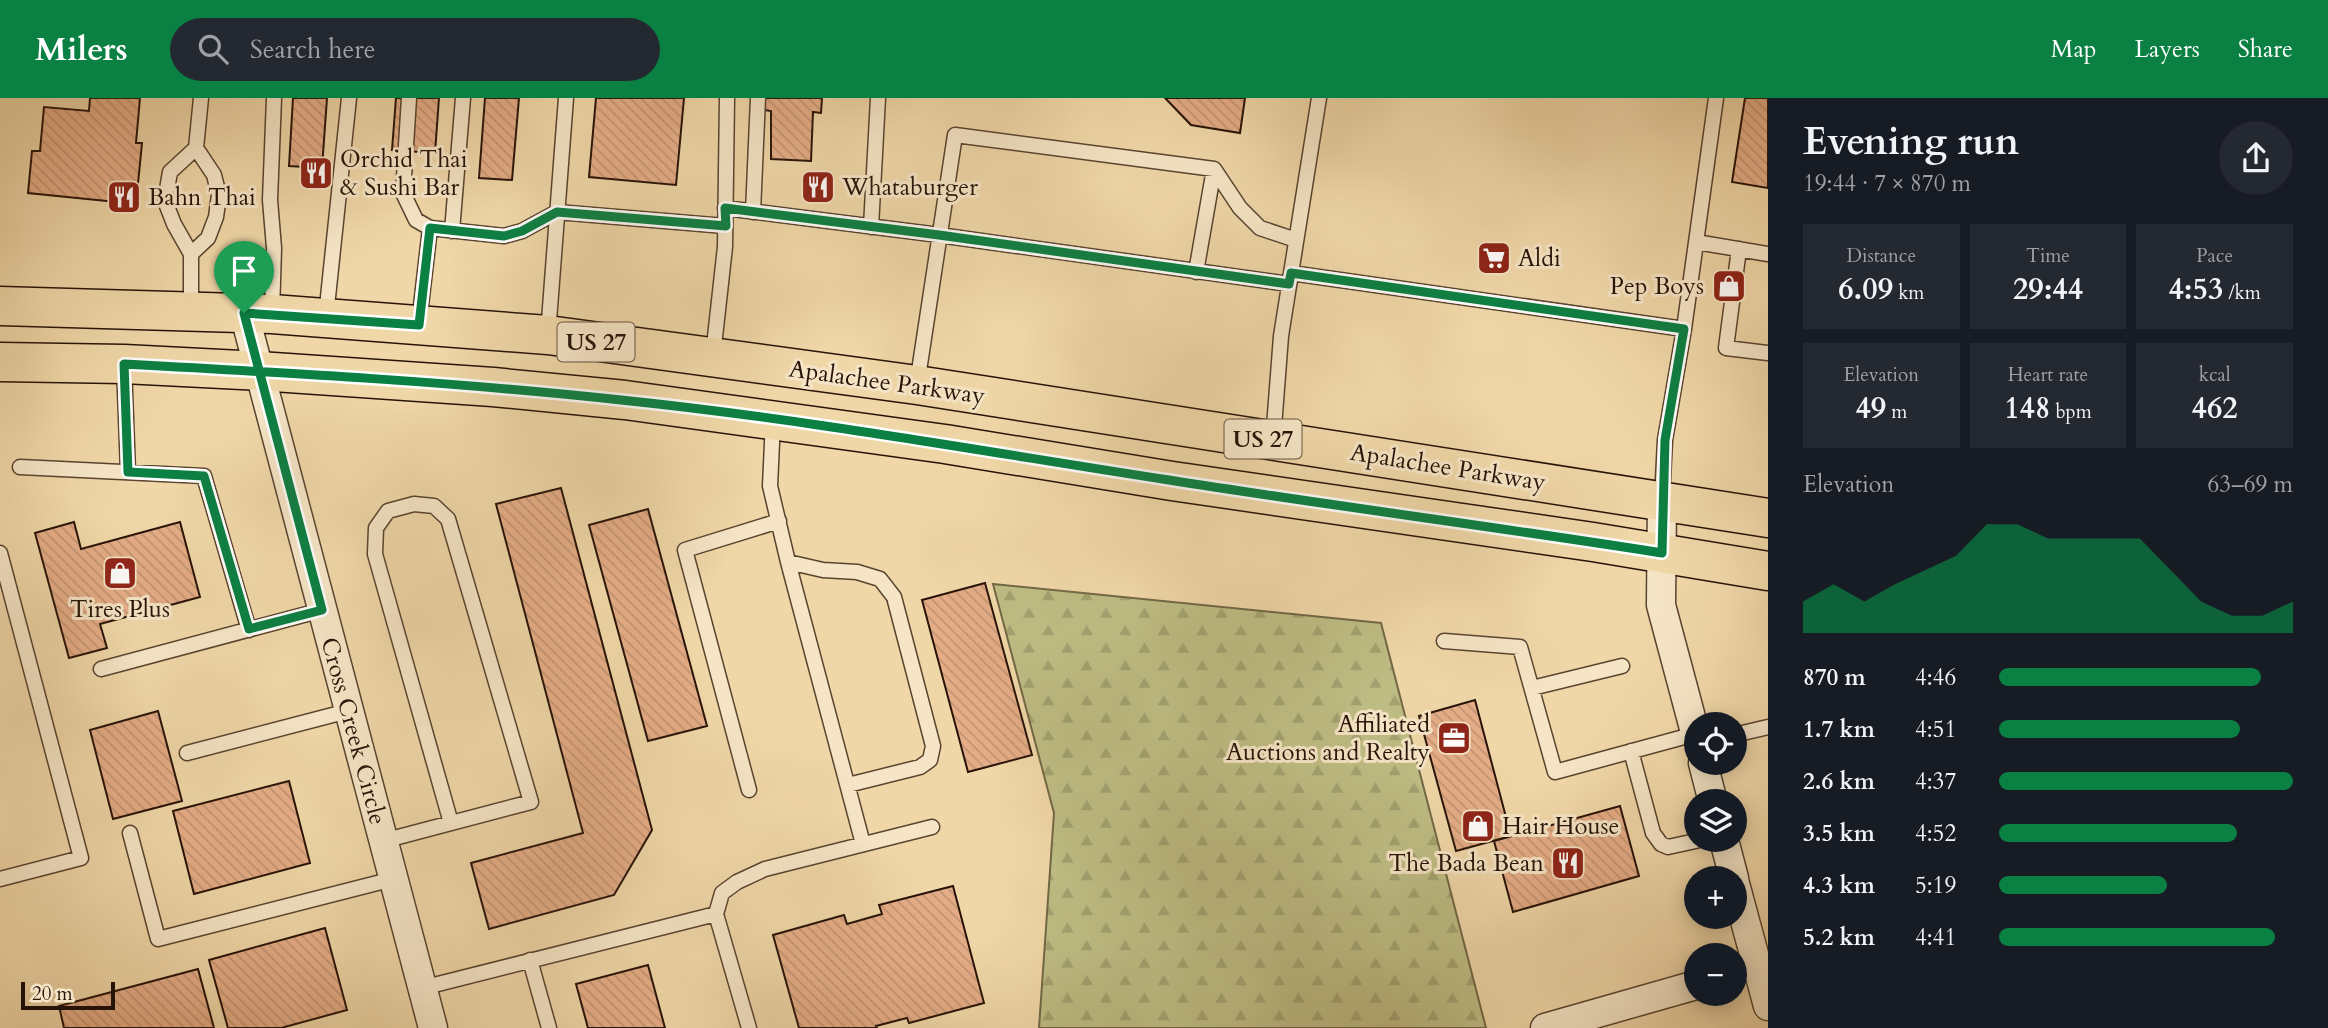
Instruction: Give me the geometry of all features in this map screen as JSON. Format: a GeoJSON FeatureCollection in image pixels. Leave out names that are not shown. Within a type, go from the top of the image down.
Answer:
{"type":"FeatureCollection","features":[{"type":"Feature","properties":{"kind":"main road","name":"Apalachee Parkway"},"geometry":{"type":"LineString","coordinates":[[0,306],[258,314],[548,335],[917,385],[1768,517]]}},
{"type":"Feature","properties":{"kind":"main road","name":"US 27"},"geometry":{"type":"LineString","coordinates":[[0,362],[124,364],[259,371],[625,400],[773,420],[1768,571]]}},
{"type":"Feature","properties":{"kind":"street","name":"Cross Creek Circle"},"geometry":{"type":"LineString","coordinates":[[258,314],[259,371],[431,1028]]}},
{"type":"Feature","properties":{"kind":"street"},"geometry":{"type":"LineString","coordinates":[[1662,501],[1661,605],[1689,712]]}},
{"type":"Feature","properties":{"kind":"street"},"geometry":{"type":"LineString","coordinates":[[1747,973],[1768,1006]]}},
{"type":"Feature","properties":{"kind":"street"},"geometry":{"type":"LineString","coordinates":[[1545,1028],[1684,988]]}},
{"type":"Feature","properties":{"kind":"lane"},"geometry":{"type":"LineString","coordinates":[[191,254],[208,238],[216,217],[219,195],[214,175],[196,148],[201,98]]}},
{"type":"Feature","properties":{"kind":"lane"},"geometry":{"type":"LineString","coordinates":[[258,314],[274,247],[270,200],[274,98]]}},
{"type":"Feature","properties":{"kind":"lane"},"geometry":{"type":"LineString","coordinates":[[326,318],[349,98]]}},
{"type":"Feature","properties":{"kind":"lane"},"geometry":{"type":"LineString","coordinates":[[409,98],[403,193],[416,220],[430,228],[504,236],[522,231],[557,212],[726,226]]}},
{"type":"Feature","properties":{"kind":"lane"},"geometry":{"type":"LineString","coordinates":[[452,231],[463,98]]}},
{"type":"Feature","properties":{"kind":"lane"},"geometry":{"type":"LineString","coordinates":[[548,335],[566,98]]}},
{"type":"Feature","properties":{"kind":"lane"},"geometry":{"type":"LineString","coordinates":[[713,356],[725,247],[727,98]]}},
{"type":"Feature","properties":{"kind":"lane"},"geometry":{"type":"LineString","coordinates":[[753,212],[758,98]]}},
{"type":"Feature","properties":{"kind":"lane"},"geometry":{"type":"LineString","coordinates":[[871,227],[878,98]]}},
{"type":"Feature","properties":{"kind":"lane"},"geometry":{"type":"LineString","coordinates":[[1272,441],[1281,336],[1319,98]]}},
{"type":"Feature","properties":{"kind":"lane"},"geometry":{"type":"LineString","coordinates":[[1662,501],[1665,440],[1684,329],[1716,98]]}},
{"type":"Feature","properties":{"kind":"lane"},"geometry":{"type":"LineString","coordinates":[[917,385],[955,135],[1214,169],[1240,208],[1260,228],[1296,240]]}},
{"type":"Feature","properties":{"kind":"lane"},"geometry":{"type":"LineString","coordinates":[[191,311],[191,254],[165,201],[170,172],[196,148]]}},
{"type":"Feature","properties":{"kind":"lane"},"geometry":{"type":"LineString","coordinates":[[1196,272],[1214,169]]}},
{"type":"Feature","properties":{"kind":"lane"},"geometry":{"type":"LineString","coordinates":[[725,208],[1196,272],[1290,279],[1684,329]]}},
{"type":"Feature","properties":{"kind":"lane"},"geometry":{"type":"LineString","coordinates":[[419,325],[430,228]]}},
{"type":"Feature","properties":{"kind":"lane"},"geometry":{"type":"LineString","coordinates":[[1696,242],[1768,254]]}},
{"type":"Feature","properties":{"kind":"lane"},"geometry":{"type":"LineString","coordinates":[[1739,249],[1726,348],[1768,354]]}},
{"type":"Feature","properties":{"kind":"lane"},"geometry":{"type":"LineString","coordinates":[[124,364],[128,472]]}},
{"type":"Feature","properties":{"kind":"lane"},"geometry":{"type":"LineString","coordinates":[[773,420],[770,486],[863,844]]}},
{"type":"Feature","properties":{"kind":"lane"},"geometry":{"type":"LineString","coordinates":[[20,467],[204,476],[249,629]]}},
{"type":"Feature","properties":{"kind":"lane"},"geometry":{"type":"LineString","coordinates":[[383,841],[452,823],[531,802],[447,519],[434,506],[414,504],[388,511],[376,528],[375,554],[452,823]]}},
{"type":"Feature","properties":{"kind":"lane"},"geometry":{"type":"LineString","coordinates":[[749,790],[685,550],[779,521]]}},
{"type":"Feature","properties":{"kind":"lane"},"geometry":{"type":"LineString","coordinates":[[0,553],[81,858],[0,879]]}},
{"type":"Feature","properties":{"kind":"lane"},"geometry":{"type":"LineString","coordinates":[[788,562],[823,570],[857,572],[880,579],[894,597],[933,746],[930,760],[920,767],[848,785]]}},
{"type":"Feature","properties":{"kind":"lane"},"geometry":{"type":"LineString","coordinates":[[101,669],[322,610]]}},
{"type":"Feature","properties":{"kind":"lane"},"geometry":{"type":"LineString","coordinates":[[1444,641],[1521,647],[1555,772],[1684,738]]}},
{"type":"Feature","properties":{"kind":"lane"},"geometry":{"type":"LineString","coordinates":[[1532,688],[1622,666]]}},
{"type":"Feature","properties":{"kind":"lane"},"geometry":{"type":"LineString","coordinates":[[187,753],[348,711]]}},
{"type":"Feature","properties":{"kind":"lane"},"geometry":{"type":"LineString","coordinates":[[1747,733],[1768,729]]}},
{"type":"Feature","properties":{"kind":"lane"},"geometry":{"type":"LineString","coordinates":[[1631,751],[1653,833],[1661,844],[1668,848],[1684,844]]}},
{"type":"Feature","properties":{"kind":"lane"},"geometry":{"type":"LineString","coordinates":[[749,1028],[716,914],[723,893],[737,882],[765,869],[932,827]]}},
{"type":"Feature","properties":{"kind":"lane"},"geometry":{"type":"LineString","coordinates":[[130,833],[158,939],[393,879]]}},
{"type":"Feature","properties":{"kind":"lane"},"geometry":{"type":"LineString","coordinates":[[422,988],[716,914]]}},
{"type":"Feature","properties":{"kind":"lane"},"geometry":{"type":"LineString","coordinates":[[530,960],[549,1028]]}},
{"type":"Feature","properties":{"kind":"green space"},"geometry":{"type":"Polygon","coordinates":[[[993,584],[1381,623],[1486,1028],[1039,1028],[1054,813],[993,584]]]}},
{"type":"Feature","properties":{"kind":"building"},"geometry":{"type":"Polygon","coordinates":[[[90,98],[140,98],[136,143],[142,143],[136,204],[28,193],[32,151],[40,151],[44,107],[89,111],[90,98]]]}},
{"type":"Feature","properties":{"kind":"building"},"geometry":{"type":"Polygon","coordinates":[[[293,98],[327,98],[322,168],[289,166],[293,98]]]}},
{"type":"Feature","properties":{"kind":"building"},"geometry":{"type":"Polygon","coordinates":[[[396,98],[439,98],[435,153],[392,150],[396,98]]]}},
{"type":"Feature","properties":{"kind":"building"},"geometry":{"type":"Polygon","coordinates":[[[485,98],[519,98],[512,180],[479,178],[485,98]]]}},
{"type":"Feature","properties":{"kind":"building"},"geometry":{"type":"Polygon","coordinates":[[[596,98],[684,98],[676,185],[589,177],[596,98]]]}},
{"type":"Feature","properties":{"kind":"building"},"geometry":{"type":"Polygon","coordinates":[[[765,98],[822,98],[821,113],[813,112],[811,161],[771,159],[771,111],[764,110],[765,98]]]}},
{"type":"Feature","properties":{"kind":"building"},"geometry":{"type":"Polygon","coordinates":[[[1165,98],[1245,98],[1240,133],[1191,125],[1165,98]]]}},
{"type":"Feature","properties":{"kind":"building"},"geometry":{"type":"Polygon","coordinates":[[[1745,98],[1768,98],[1768,188],[1732,182],[1745,98]]]}},
{"type":"Feature","properties":{"kind":"building"},"geometry":{"type":"Polygon","coordinates":[[[561,488],[652,830],[614,895],[489,929],[471,863],[583,833],[496,504],[561,488]]]}},
{"type":"Feature","properties":{"kind":"building"},"geometry":{"type":"Polygon","coordinates":[[[648,509],[707,726],[648,741],[589,525],[648,509]]]}},
{"type":"Feature","properties":{"kind":"building","name":"Tires Plus"},"geometry":{"type":"Polygon","coordinates":[[[74,522],[81,549],[180,522],[200,597],[100,624],[107,648],[69,658],[35,533],[74,522]]]}},
{"type":"Feature","properties":{"kind":"building"},"geometry":{"type":"Polygon","coordinates":[[[985,583],[1032,755],[968,772],[922,600],[985,583]]]}},
{"type":"Feature","properties":{"kind":"building"},"geometry":{"type":"Polygon","coordinates":[[[1475,700],[1511,836],[1456,851],[1419,716],[1475,700]]]}},
{"type":"Feature","properties":{"kind":"building"},"geometry":{"type":"Polygon","coordinates":[[[158,711],[182,801],[113,819],[90,730],[158,711]]]}},
{"type":"Feature","properties":{"kind":"building"},"geometry":{"type":"Polygon","coordinates":[[[289,781],[310,863],[194,894],[173,811],[289,781]]]}},
{"type":"Feature","properties":{"kind":"building"},"geometry":{"type":"Polygon","coordinates":[[[1620,806],[1639,876],[1513,912],[1494,841],[1620,806]]]}},
{"type":"Feature","properties":{"kind":"building"},"geometry":{"type":"Polygon","coordinates":[[[953,886],[984,1003],[909,1023],[907,1018],[876,1026],[877,1028],[799,1028],[773,935],[844,915],[847,924],[882,914],[879,905],[953,886]]]}},
{"type":"Feature","properties":{"kind":"building"},"geometry":{"type":"Polygon","coordinates":[[[325,928],[347,1010],[281,1028],[228,1028],[209,960],[325,928]]]}},
{"type":"Feature","properties":{"kind":"building"},"geometry":{"type":"Polygon","coordinates":[[[648,965],[665,1028],[588,1028],[576,984],[648,965]]]}},
{"type":"Feature","properties":{"kind":"building"},"geometry":{"type":"Polygon","coordinates":[[[198,969],[214,1028],[64,1028],[59,1006],[198,969]]]}},
{"type":"Feature","properties":{"kind":"place","name":"Orchid Thai & Sushi Bar"},"geometry":{"type":"Point","coordinates":[316,173]}},
{"type":"Feature","properties":{"kind":"place","name":"Whataburger"},"geometry":{"type":"Point","coordinates":[818,187]}},
{"type":"Feature","properties":{"kind":"place","name":"Bahn Thai"},"geometry":{"type":"Point","coordinates":[124,197]}},
{"type":"Feature","properties":{"kind":"place","name":"Aldi"},"geometry":{"type":"Point","coordinates":[1494,258]}},
{"type":"Feature","properties":{"kind":"place","name":"Pep Boys"},"geometry":{"type":"Point","coordinates":[1729,286]}},
{"type":"Feature","properties":{"kind":"place","name":"Tires Plus"},"geometry":{"type":"Point","coordinates":[120,573]}},
{"type":"Feature","properties":{"kind":"place","name":"Affiliated Auctions and Realty"},"geometry":{"type":"Point","coordinates":[1454,738]}},
{"type":"Feature","properties":{"kind":"place","name":"Hair House"},"geometry":{"type":"Point","coordinates":[1478,826]}},
{"type":"Feature","properties":{"kind":"place","name":"The Bada Bean"},"geometry":{"type":"Point","coordinates":[1568,863]}},
{"type":"Feature","properties":{"kind":"route"},"geometry":{"type":"LineString","coordinates":[[244,313],[259,371],[322,610],[249,629],[204,476],[128,472],[124,364],[259,371],[493,387],[625,400],[945,444],[1172,481],[1662,553],[1665,440],[1684,329],[1291,273],[1289,284],[725,208],[726,226],[557,212],[522,231],[504,236],[430,228],[419,325],[244,313]]}}]}
